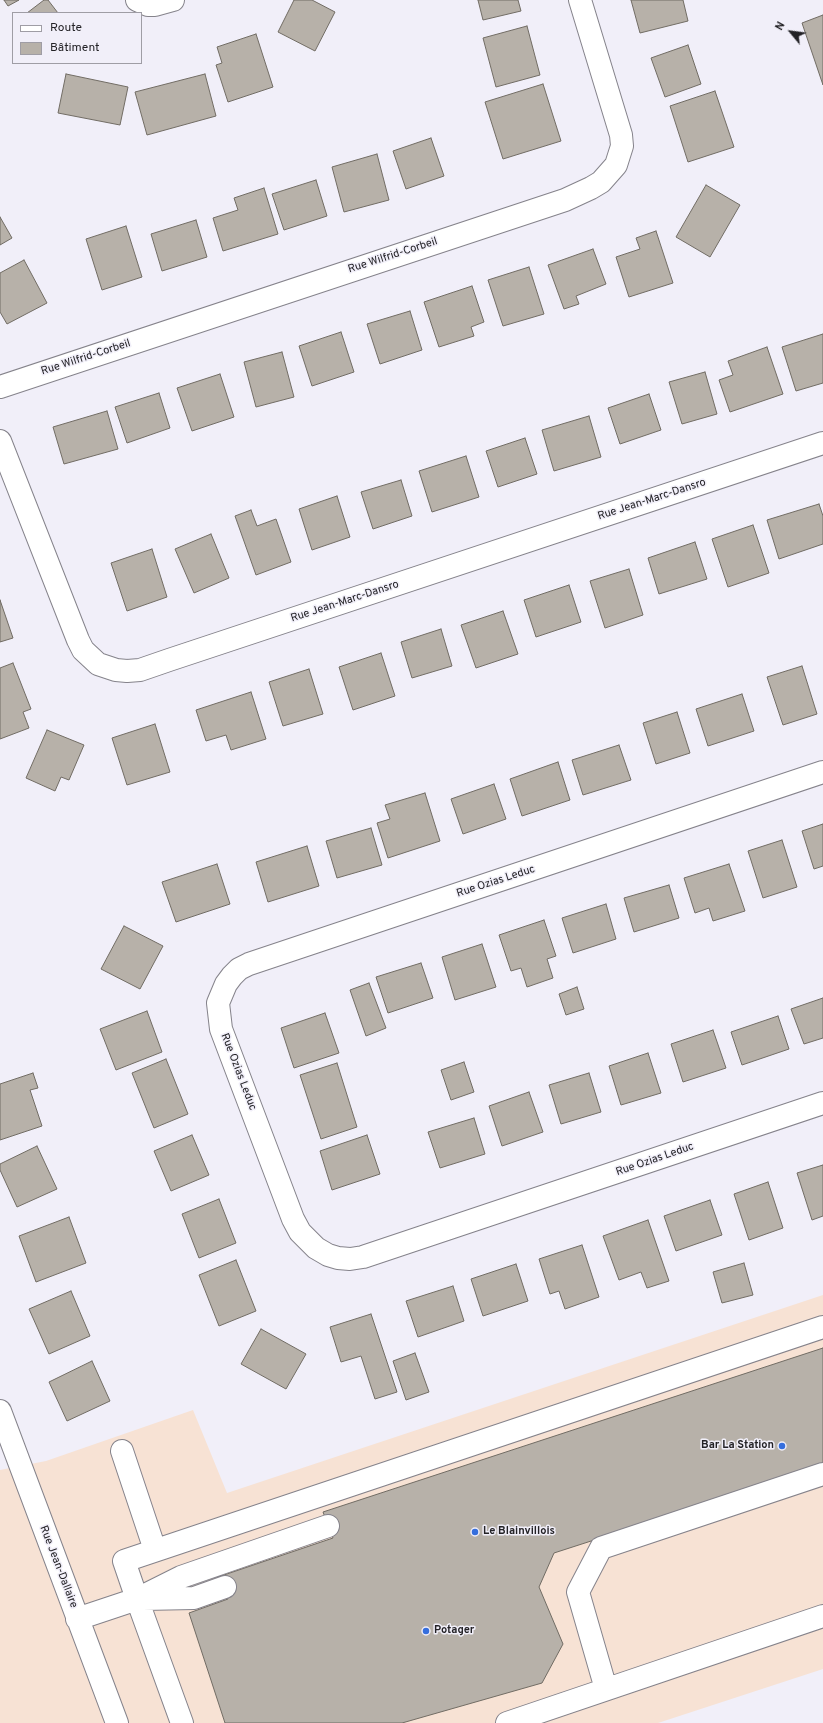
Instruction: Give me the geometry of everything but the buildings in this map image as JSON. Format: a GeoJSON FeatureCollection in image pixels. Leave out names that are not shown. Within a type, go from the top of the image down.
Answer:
{"type":"FeatureCollection","features":[{"type":"Feature","properties":{"kind":"street"},"geometry":{"type":"LineString","coordinates":[[136,0],[148,5],[155,5],[173,0]]}},
{"type":"Feature","properties":{"kind":"street","name":"Rue Wilfrid-Corbeil"},"geometry":{"type":"LineString","coordinates":[[0,387],[565,200],[601,182],[616,165],[622,146],[621,135],[580,0]]}},
{"type":"Feature","properties":{"kind":"street","name":"Rue Jean-Marc-Dansro"},"geometry":{"type":"LineString","coordinates":[[0,442],[83,650],[98,664],[106,668],[127,672],[140,670],[823,443]]}},
{"type":"Feature","properties":{"kind":"street","name":"Rue Ozias Leduc"},"geometry":{"type":"LineString","coordinates":[[823,772],[249,964],[239,969],[232,976],[226,984],[218,1003],[221,1029],[300,1232],[316,1248],[328,1255],[338,1258],[350,1259],[363,1257],[823,1103]]}},
{"type":"Feature","properties":{"kind":"street"},"geometry":{"type":"LineString","coordinates":[[182,1723],[124,1561],[823,1327]]}},
{"type":"Feature","properties":{"kind":"street","name":"Rue Jean-Dallaire"},"geometry":{"type":"LineString","coordinates":[[0,1411],[117,1723]]}},
{"type":"Feature","properties":{"kind":"street"},"geometry":{"type":"LineString","coordinates":[[122,1451],[155,1550]]}},
{"type":"Feature","properties":{"kind":"street"},"geometry":{"type":"LineString","coordinates":[[606,1689],[578,1592],[602,1548],[823,1474]]}},
{"type":"Feature","properties":{"kind":"street"},"geometry":{"type":"LineString","coordinates":[[77,1619],[137,1599],[182,1577],[328,1526]]}},
{"type":"Feature","properties":{"kind":"street"},"geometry":{"type":"LineString","coordinates":[[137,1599],[194,1598],[225,1587]]}},
{"type":"Feature","properties":{"kind":"street"},"geometry":{"type":"LineString","coordinates":[[507,1723],[823,1616]]}},
{"type":"Feature","properties":{"kind":"shaded area"},"geometry":{"type":"Polygon","coordinates":[[[823,1295],[823,1669],[658,1723],[0,1723],[0,1470],[46,1461],[193,1410],[227,1493],[823,1295]]]}},
{"type":"Feature","properties":{"kind":"place","name":"Bar La Station"},"geometry":{"type":"Point","coordinates":[782,1446]}},
{"type":"Feature","properties":{"kind":"place","name":"Le Blainvillois"},"geometry":{"type":"Point","coordinates":[475,1532]}},
{"type":"Feature","properties":{"kind":"place","name":"Potager"},"geometry":{"type":"Point","coordinates":[426,1631]}}]}
